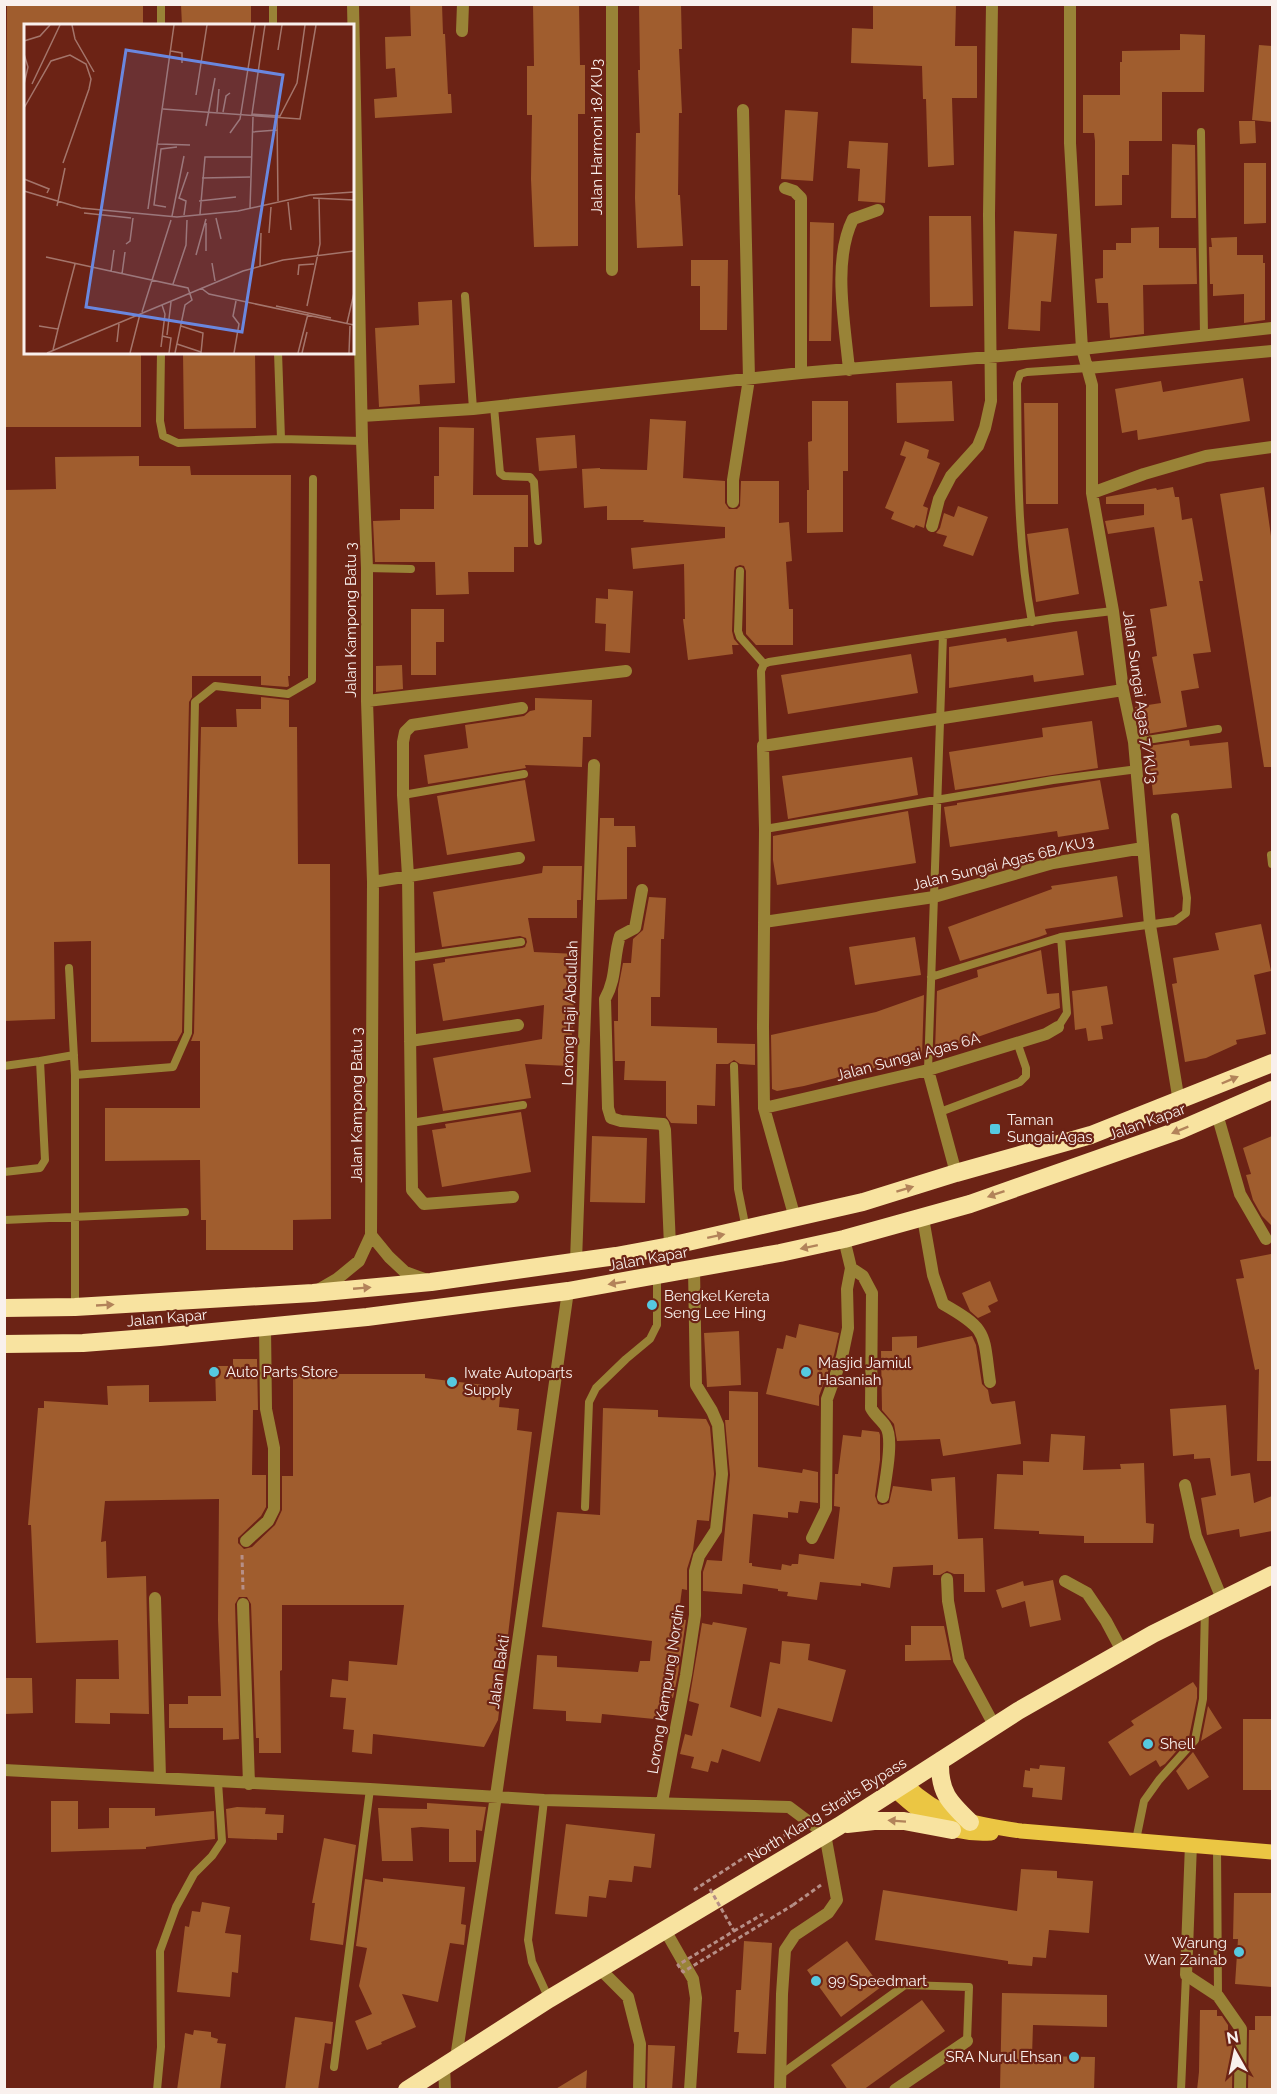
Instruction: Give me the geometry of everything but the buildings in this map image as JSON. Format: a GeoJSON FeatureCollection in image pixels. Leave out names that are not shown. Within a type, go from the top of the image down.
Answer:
{"type":"FeatureCollection","features":[{"type":"Feature","properties":{"kind":"highway","name":"Jalan Kapar"},"geometry":{"type":"LineString","coordinates":[[4,1308],[75,1307],[313,1293],[431,1282],[670,1245],[746,1230],[863,1202],[956,1173],[1091,1136],[1272,1063]]}},
{"type":"Feature","properties":{"kind":"highway","name":"Jalan Kapar"},"geometry":{"type":"LineString","coordinates":[[4,1344],[83,1342],[367,1317],[568,1291],[844,1239],[970,1204],[1170,1134],[1272,1090]]}},
{"type":"Feature","properties":{"kind":"highway","name":"North Klang Straits Bypass"},"geometry":{"type":"LineString","coordinates":[[407,2090],[549,1999],[842,1824],[994,1725],[1122,1651],[1272,1575]]}},
{"type":"Feature","properties":{"kind":"highway"},"geometry":{"type":"LineString","coordinates":[[940,1761],[944,1792],[950,1803],[970,1822]]}},
{"type":"Feature","properties":{"kind":"highway"},"geometry":{"type":"LineString","coordinates":[[842,1824],[898,1821],[952,1830]]}},
{"type":"Feature","properties":{"kind":"main road"},"geometry":{"type":"LineString","coordinates":[[900,1787],[914,1808],[952,1830],[984,1834],[1021,1831]]}},
{"type":"Feature","properties":{"kind":"main road"},"geometry":{"type":"LineString","coordinates":[[900,1787],[948,1815],[970,1822],[1021,1831],[1272,1852]]}},
{"type":"Feature","properties":{"kind":"main road"},"geometry":{"type":"LineString","coordinates":[[1217,1846],[1272,1846]]}},
{"type":"Feature","properties":{"kind":"street","name":"Jalan Kampong Batu 3"},"geometry":{"type":"LineString","coordinates":[[353,4],[353,24]]}},
{"type":"Feature","properties":{"kind":"street"},"geometry":{"type":"LineString","coordinates":[[462,31],[463,4]]}},
{"type":"Feature","properties":{"kind":"street","name":"Jalan Harmoni 18/KU3"},"geometry":{"type":"LineString","coordinates":[[612,4],[612,270]]}},
{"type":"Feature","properties":{"kind":"street"},"geometry":{"type":"LineString","coordinates":[[932,526],[939,499],[951,476],[978,446],[991,401],[989,215],[992,4]]}},
{"type":"Feature","properties":{"kind":"street","name":"Jalan Sungai Agas 7/KU3"},"geometry":{"type":"LineString","coordinates":[[1070,4],[1070,143],[1082,349],[1092,385],[1092,494],[1138,769],[1150,925],[1179,1102]]}},
{"type":"Feature","properties":{"kind":"street","name":"Jalan Kampong Batu 3"},"geometry":{"type":"LineString","coordinates":[[354,50],[362,441],[367,567],[367,700],[373,882],[371,1235]]}},
{"type":"Feature","properties":{"kind":"street"},"geometry":{"type":"LineString","coordinates":[[733,502],[733,480],[749,379],[743,110]]}},
{"type":"Feature","properties":{"kind":"street"},"geometry":{"type":"LineString","coordinates":[[785,188],[794,191],[801,198],[801,373]]}},
{"type":"Feature","properties":{"kind":"street"},"geometry":{"type":"LineString","coordinates":[[849,370],[842,277],[846,234],[854,219],[878,210]]}},
{"type":"Feature","properties":{"kind":"street"},"geometry":{"type":"LineString","coordinates":[[362,416],[494,407],[801,373],[1082,349],[1272,328]]}},
{"type":"Feature","properties":{"kind":"street"},"geometry":{"type":"LineString","coordinates":[[1088,368],[1272,351]]}},
{"type":"Feature","properties":{"kind":"street"},"geometry":{"type":"LineString","coordinates":[[1092,494],[1144,474],[1206,456],[1272,447]]}},
{"type":"Feature","properties":{"kind":"street"},"geometry":{"type":"LineString","coordinates":[[367,700],[626,671]]}},
{"type":"Feature","properties":{"kind":"street"},"geometry":{"type":"LineString","coordinates":[[795,1218],[764,1108],[763,746],[1123,690]]}},
{"type":"Feature","properties":{"kind":"street"},"geometry":{"type":"LineString","coordinates":[[513,1197],[424,1204],[412,1190],[408,876],[403,795],[403,742],[405,732],[412,725],[522,708]]}},
{"type":"Feature","properties":{"kind":"street","name":"Lorong Haji Abdullah"},"geometry":{"type":"LineString","coordinates":[[576,1261],[594,765]]}},
{"type":"Feature","properties":{"kind":"street","name":"Jalan Sungai Agas 6B/KU3"},"geometry":{"type":"LineString","coordinates":[[764,922],[934,897],[1053,862],[1143,848]]}},
{"type":"Feature","properties":{"kind":"street"},"geometry":{"type":"LineString","coordinates":[[373,882],[519,858]]}},
{"type":"Feature","properties":{"kind":"street"},"geometry":{"type":"LineString","coordinates":[[642,890],[636,928],[620,936],[616,949],[613,983],[605,999],[608,1108],[611,1118],[621,1121],[663,1124],[670,1245]]}},
{"type":"Feature","properties":{"kind":"street"},"geometry":{"type":"LineString","coordinates":[[410,1041],[518,1026]]}},
{"type":"Feature","properties":{"kind":"street","name":"Jalan Sungai Agas 6A"},"geometry":{"type":"LineString","coordinates":[[764,1108],[928,1070],[1046,1034],[1058,1027]]}},
{"type":"Feature","properties":{"kind":"street"},"geometry":{"type":"LineString","coordinates":[[928,1070],[956,1173]]}},
{"type":"Feature","properties":{"kind":"street"},"geometry":{"type":"LineString","coordinates":[[1217,1114],[1240,1194],[1266,1239]]}},
{"type":"Feature","properties":{"kind":"street"},"geometry":{"type":"LineString","coordinates":[[923,1218],[933,1275],[943,1304],[970,1319],[983,1333],[990,1382]]}},
{"type":"Feature","properties":{"kind":"street"},"geometry":{"type":"LineString","coordinates":[[313,1293],[337,1279],[358,1261],[371,1235],[405,1272],[431,1282]]}},
{"type":"Feature","properties":{"kind":"street"},"geometry":{"type":"LineString","coordinates":[[812,1538],[826,1509],[827,1399],[842,1357],[848,1328],[847,1289],[851,1268],[844,1239]]}},
{"type":"Feature","properties":{"kind":"street"},"geometry":{"type":"LineString","coordinates":[[851,1268],[863,1276],[872,1293],[871,1408],[874,1415],[887,1428],[890,1439],[883,1497]]}},
{"type":"Feature","properties":{"kind":"street","name":"Lorong Kampung Nordin"},"geometry":{"type":"LineString","coordinates":[[662,1802],[695,1615],[695,1571],[699,1556],[716,1530],[722,1474],[718,1425],[696,1385],[694,1269]]}},
{"type":"Feature","properties":{"kind":"street","name":"Jalan Bakti"},"geometry":{"type":"LineString","coordinates":[[445,2090],[496,1796],[568,1291]]}},
{"type":"Feature","properties":{"kind":"street"},"geometry":{"type":"LineString","coordinates":[[246,1541],[268,1521],[274,1509],[274,1448],[266,1409],[265,1327]]}},
{"type":"Feature","properties":{"kind":"street"},"geometry":{"type":"LineString","coordinates":[[1185,1485],[1196,1536],[1222,1599]]}},
{"type":"Feature","properties":{"kind":"street"},"geometry":{"type":"LineString","coordinates":[[947,1579],[948,1601],[959,1660],[994,1725]]}},
{"type":"Feature","properties":{"kind":"street"},"geometry":{"type":"LineString","coordinates":[[1065,1581],[1087,1593],[1106,1621],[1122,1651]]}},
{"type":"Feature","properties":{"kind":"street"},"geometry":{"type":"LineString","coordinates":[[155,1598],[159,1778]]}},
{"type":"Feature","properties":{"kind":"street"},"geometry":{"type":"LineString","coordinates":[[243,1604],[249,1784]]}},
{"type":"Feature","properties":{"kind":"street"},"geometry":{"type":"LineString","coordinates":[[4,1770],[544,1800],[789,1807],[825,1834],[837,1899],[828,1913],[795,1935],[785,1950],[780,2090]]}},
{"type":"Feature","properties":{"kind":"street"},"geometry":{"type":"LineString","coordinates":[[1191,1844],[1186,1975],[1218,1996],[1241,2029],[1240,2090]]}},
{"type":"Feature","properties":{"kind":"street"},"geometry":{"type":"LineString","coordinates":[[665,1930],[693,1979],[696,1998],[690,2090]]}},
{"type":"Feature","properties":{"kind":"street"},"geometry":{"type":"LineString","coordinates":[[600,1969],[628,1997],[640,2044],[639,2090]]}},
{"type":"Feature","properties":{"kind":"street"},"geometry":{"type":"LineString","coordinates":[[895,2090],[967,2041]]}},
{"type":"Feature","properties":{"kind":"lane"},"geometry":{"type":"LineString","coordinates":[[161,4],[161,24]]}},
{"type":"Feature","properties":{"kind":"lane"},"geometry":{"type":"LineString","coordinates":[[273,4],[273,24]]}},
{"type":"Feature","properties":{"kind":"lane"},"geometry":{"type":"LineString","coordinates":[[1201,132],[1204,335]]}},
{"type":"Feature","properties":{"kind":"lane"},"geometry":{"type":"LineString","coordinates":[[465,296],[473,409]]}},
{"type":"Feature","properties":{"kind":"lane"},"geometry":{"type":"LineString","coordinates":[[160,354],[160,421],[163,436],[178,443],[281,439],[362,441]]}},
{"type":"Feature","properties":{"kind":"lane"},"geometry":{"type":"LineString","coordinates":[[278,354],[281,439]]}},
{"type":"Feature","properties":{"kind":"lane"},"geometry":{"type":"LineString","coordinates":[[1032,622],[1020,534],[1017,383],[1020,374],[1027,372],[1088,368]]}},
{"type":"Feature","properties":{"kind":"lane"},"geometry":{"type":"LineString","coordinates":[[494,407],[500,473],[504,476],[531,477],[534,482],[538,541]]}},
{"type":"Feature","properties":{"kind":"lane"},"geometry":{"type":"LineString","coordinates":[[75,1075],[173,1067],[188,1033],[195,702],[215,686],[288,694],[312,680],[313,479]]}},
{"type":"Feature","properties":{"kind":"lane"},"geometry":{"type":"LineString","coordinates":[[367,567],[411,569]]}},
{"type":"Feature","properties":{"kind":"lane"},"geometry":{"type":"LineString","coordinates":[[740,571],[738,631],[740,637],[764,664]]}},
{"type":"Feature","properties":{"kind":"lane"},"geometry":{"type":"LineString","coordinates":[[763,746],[761,671],[764,664],[769,662],[1053,618],[1113,611]]}},
{"type":"Feature","properties":{"kind":"lane"},"geometry":{"type":"LineString","coordinates":[[928,1070],[943,635]]}},
{"type":"Feature","properties":{"kind":"lane"},"geometry":{"type":"LineString","coordinates":[[1134,742],[1218,729]]}},
{"type":"Feature","properties":{"kind":"lane"},"geometry":{"type":"LineString","coordinates":[[765,830],[1053,780],[1138,769]]}},
{"type":"Feature","properties":{"kind":"lane"},"geometry":{"type":"LineString","coordinates":[[403,795],[524,774]]}},
{"type":"Feature","properties":{"kind":"lane"},"geometry":{"type":"LineString","coordinates":[[931,977],[1061,937],[1175,921],[1186,913],[1187,898],[1175,816]]}},
{"type":"Feature","properties":{"kind":"lane"},"geometry":{"type":"LineString","coordinates":[[1058,1027],[1067,1012],[1061,937]]}},
{"type":"Feature","properties":{"kind":"lane"},"geometry":{"type":"LineString","coordinates":[[408,958],[520,942]]}},
{"type":"Feature","properties":{"kind":"lane"},"geometry":{"type":"LineString","coordinates":[[69,968],[75,1075],[75,1307]]}},
{"type":"Feature","properties":{"kind":"lane"},"geometry":{"type":"LineString","coordinates":[[940,1112],[1020,1082],[1026,1076],[1026,1068],[1017,1042]]}},
{"type":"Feature","properties":{"kind":"lane"},"geometry":{"type":"LineString","coordinates":[[4,1066],[74,1055]]}},
{"type":"Feature","properties":{"kind":"lane"},"geometry":{"type":"LineString","coordinates":[[4,1172],[40,1168],[45,1161],[40,1060]]}},
{"type":"Feature","properties":{"kind":"lane"},"geometry":{"type":"LineString","coordinates":[[734,1066],[738,1189],[746,1230]]}},
{"type":"Feature","properties":{"kind":"lane"},"geometry":{"type":"LineString","coordinates":[[411,1123],[523,1105]]}},
{"type":"Feature","properties":{"kind":"lane"},"geometry":{"type":"LineString","coordinates":[[4,1220],[185,1212]]}},
{"type":"Feature","properties":{"kind":"lane"},"geometry":{"type":"LineString","coordinates":[[585,1508],[589,1402],[596,1388],[650,1339],[657,1325],[657,1276]]}},
{"type":"Feature","properties":{"kind":"lane"},"geometry":{"type":"LineString","coordinates":[[1136,1840],[1144,1801],[1159,1780],[1195,1740],[1203,1699],[1205,1607]]}},
{"type":"Feature","properties":{"kind":"lane"},"geometry":{"type":"LineString","coordinates":[[157,2090],[161,2047],[160,1951],[176,1907],[194,1874],[212,1856],[222,1841],[218,1782]]}},
{"type":"Feature","properties":{"kind":"lane"},"geometry":{"type":"LineString","coordinates":[[334,2067],[370,1789]]}},
{"type":"Feature","properties":{"kind":"lane"},"geometry":{"type":"LineString","coordinates":[[544,1800],[528,1940],[532,1962],[549,1999]]}},
{"type":"Feature","properties":{"kind":"lane"},"geometry":{"type":"LineString","coordinates":[[1217,1846],[1218,1996]]}},
{"type":"Feature","properties":{"kind":"lane"},"geometry":{"type":"LineString","coordinates":[[1181,2090],[1186,1975]]}},
{"type":"Feature","properties":{"kind":"lane"},"geometry":{"type":"LineString","coordinates":[[780,2075],[905,1985],[969,1987],[967,2041]]}},
{"type":"Feature","properties":{"kind":"path"},"geometry":{"type":"LineString","coordinates":[[243,1604],[242,1554],[246,1541]]}},
{"type":"Feature","properties":{"kind":"path"},"geometry":{"type":"LineString","coordinates":[[759,1848],[809,1823]]}},
{"type":"Feature","properties":{"kind":"path"},"geometry":{"type":"LineString","coordinates":[[763,1914],[678,1965],[683,1972],[793,1905],[833,1877]]}},
{"type":"Feature","properties":{"kind":"path"},"geometry":{"type":"LineString","coordinates":[[710,1889],[734,1931]]}},
{"type":"Feature","properties":{"kind":"place","name":"Taman Sungai Agas"},"geometry":{"type":"Point","coordinates":[995,1129]}},
{"type":"Feature","properties":{"kind":"place","name":"Bengkel Kereta Seng Lee Hing"},"geometry":{"type":"Point","coordinates":[652,1305]}},
{"type":"Feature","properties":{"kind":"place","name":"Auto Parts Store"},"geometry":{"type":"Point","coordinates":[214,1372]}},
{"type":"Feature","properties":{"kind":"place","name":"Masjid Jamiul Hasaniah"},"geometry":{"type":"Point","coordinates":[806,1372]}},
{"type":"Feature","properties":{"kind":"place","name":"Iwate Autoparts Supply"},"geometry":{"type":"Point","coordinates":[452,1382]}},
{"type":"Feature","properties":{"kind":"place","name":"Shell"},"geometry":{"type":"Point","coordinates":[1148,1744]}},
{"type":"Feature","properties":{"kind":"place","name":"Warung Wan Zainab"},"geometry":{"type":"Point","coordinates":[1239,1952]}},
{"type":"Feature","properties":{"kind":"place","name":"99 Speedmart"},"geometry":{"type":"Point","coordinates":[816,1981]}},
{"type":"Feature","properties":{"kind":"place","name":"SRA Nurul Ehsan"},"geometry":{"type":"Point","coordinates":[1074,2057]}}]}
